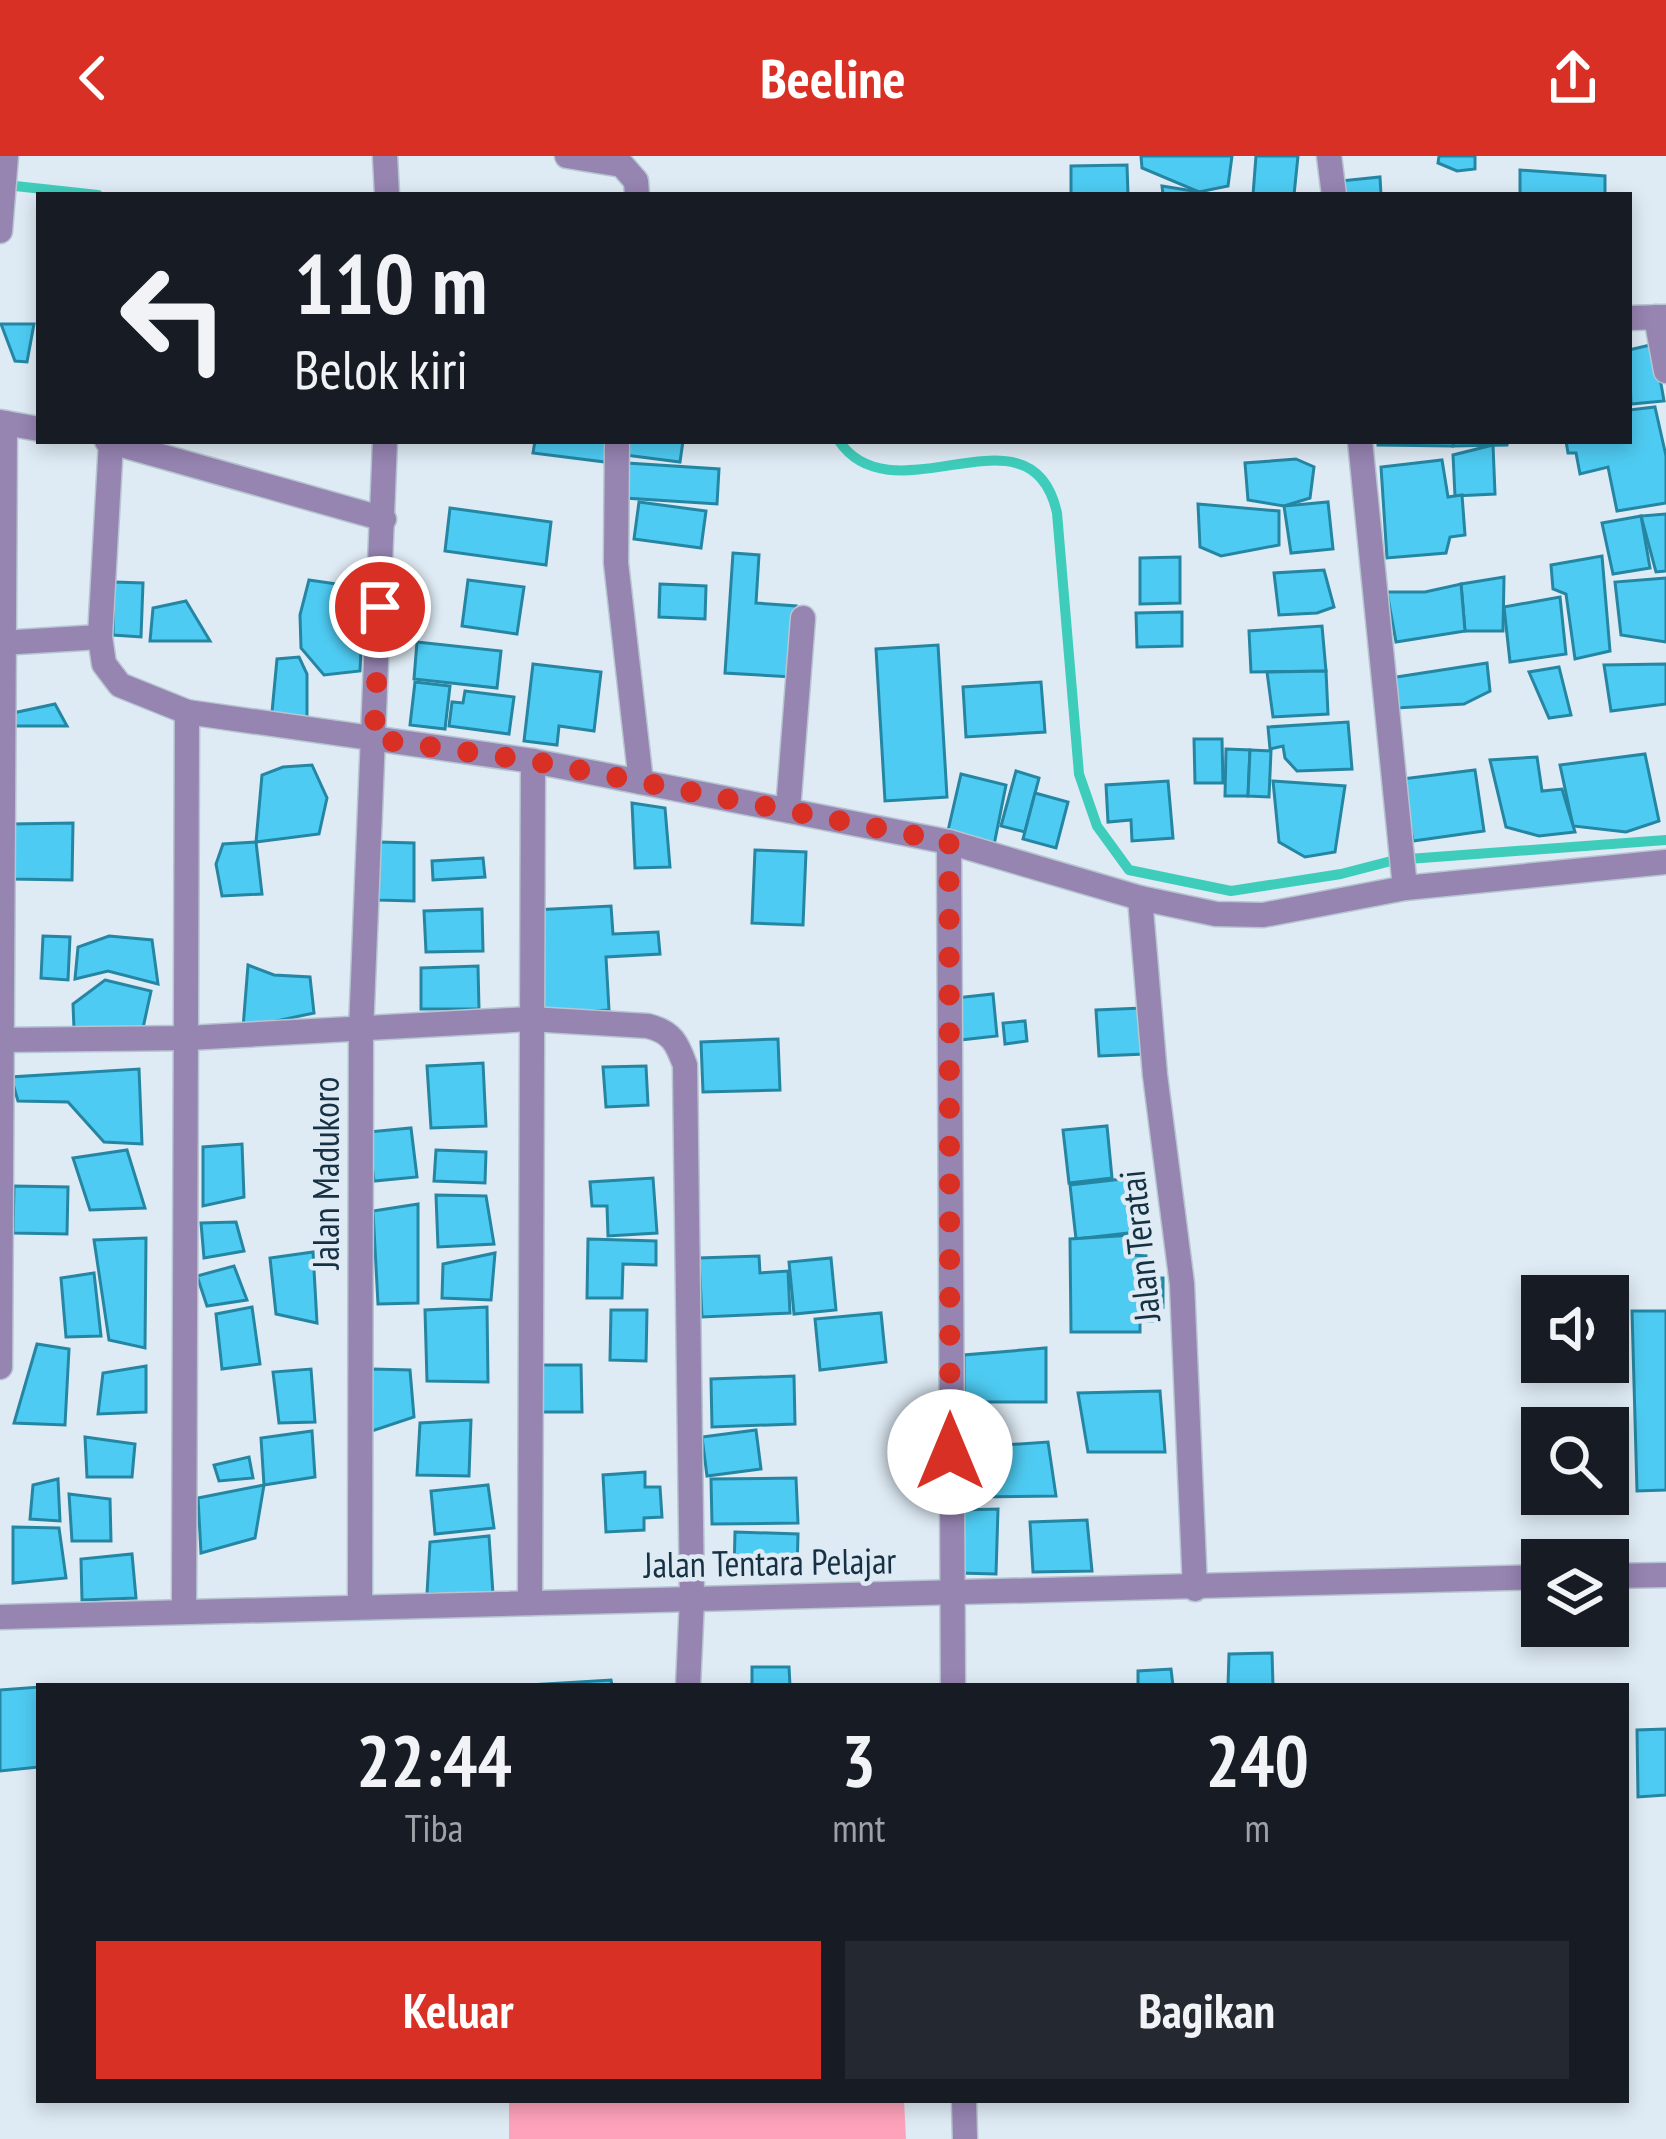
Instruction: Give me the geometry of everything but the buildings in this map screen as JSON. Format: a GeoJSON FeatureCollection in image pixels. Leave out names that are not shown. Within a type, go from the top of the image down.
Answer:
{"type":"FeatureCollection","features":[{"type":"Feature","properties":{"kind":"street"},"geometry":{"type":"LineString","coordinates":[[1,224],[6,156]]}},
{"type":"Feature","properties":{"kind":"street"},"geometry":{"type":"LineString","coordinates":[[566,156],[622,165],[636,181],[637,192]]}},
{"type":"Feature","properties":{"kind":"street"},"geometry":{"type":"LineString","coordinates":[[1329,156],[1334,192]]}},
{"type":"Feature","properties":{"kind":"street"},"geometry":{"type":"LineString","coordinates":[[378,157],[387,192]]}},
{"type":"Feature","properties":{"kind":"street"},"geometry":{"type":"LineString","coordinates":[[1661,317],[1666,371]]}},
{"type":"Feature","properties":{"kind":"street"},"geometry":{"type":"LineString","coordinates":[[0,1367],[2,423],[36,429]]}},
{"type":"Feature","properties":{"kind":"street"},"geometry":{"type":"LineString","coordinates":[[109,444],[100,637],[104,664],[120,685],[187,712],[533,761],[788,810],[949,842],[1140,898],[1216,914],[1264,915],[1404,882],[1666,862]]}},
{"type":"Feature","properties":{"kind":"street"},"geometry":{"type":"LineString","coordinates":[[120,444],[384,519]]}},
{"type":"Feature","properties":{"kind":"street","name":"Jalan Madukoro"},"geometry":{"type":"LineString","coordinates":[[360,1607],[361,1030],[386,444]]}},
{"type":"Feature","properties":{"kind":"street"},"geometry":{"type":"LineString","coordinates":[[617,444],[616,562],[641,782]]}},
{"type":"Feature","properties":{"kind":"street"},"geometry":{"type":"LineString","coordinates":[[1360,444],[1404,882]]}},
{"type":"Feature","properties":{"kind":"street"},"geometry":{"type":"LineString","coordinates":[[788,810],[803,618]]}},
{"type":"Feature","properties":{"kind":"street"},"geometry":{"type":"LineString","coordinates":[[2,643],[100,637]]}},
{"type":"Feature","properties":{"kind":"street"},"geometry":{"type":"LineString","coordinates":[[184,1612],[187,712]]}},
{"type":"Feature","properties":{"kind":"street"},"geometry":{"type":"LineString","coordinates":[[530,1603],[533,761]]}},
{"type":"Feature","properties":{"kind":"street"},"geometry":{"type":"LineString","coordinates":[[949,842],[952,1683]]}},
{"type":"Feature","properties":{"kind":"street","name":"Jalan Teratai"},"geometry":{"type":"LineString","coordinates":[[1140,898],[1155,1076],[1182,1284],[1196,1589]]}},
{"type":"Feature","properties":{"kind":"street"},"geometry":{"type":"LineString","coordinates":[[1,1040],[188,1038],[530,1019],[663,1030],[677,1042],[685,1065],[692,1600],[688,1683]]}},
{"type":"Feature","properties":{"kind":"street"},"geometry":{"type":"LineString","coordinates":[[1629,1576],[1666,1576]]}},
{"type":"Feature","properties":{"kind":"street","name":"Jalan Tentara Pelajar"},"geometry":{"type":"LineString","coordinates":[[0,1617],[1521,1578]]}},
{"type":"Feature","properties":{"kind":"street"},"geometry":{"type":"LineString","coordinates":[[964,2103],[965,2139]]}},
{"type":"Feature","properties":{"kind":"shaded area"},"geometry":{"type":"Polygon","coordinates":[[[509,2103],[904,2103],[906,2139],[509,2139],[509,2103]]]}},
{"type":"Feature","properties":{"kind":"waterway"},"geometry":{"type":"LineString","coordinates":[[6,185],[70,192]]}},
{"type":"Feature","properties":{"kind":"waterway"},"geometry":{"type":"LineString","coordinates":[[842,444],[863,463],[893,470],[992,461],[1020,464],[1043,480],[1057,513],[1079,774],[1097,826],[1129,870],[1231,891],[1341,874],[1395,860],[1666,840]]}},
{"type":"Feature","properties":{"kind":"route"},"geometry":{"type":"LineString","coordinates":[[380,607],[374,739],[533,761],[949,842],[950,1452]]}}]}
